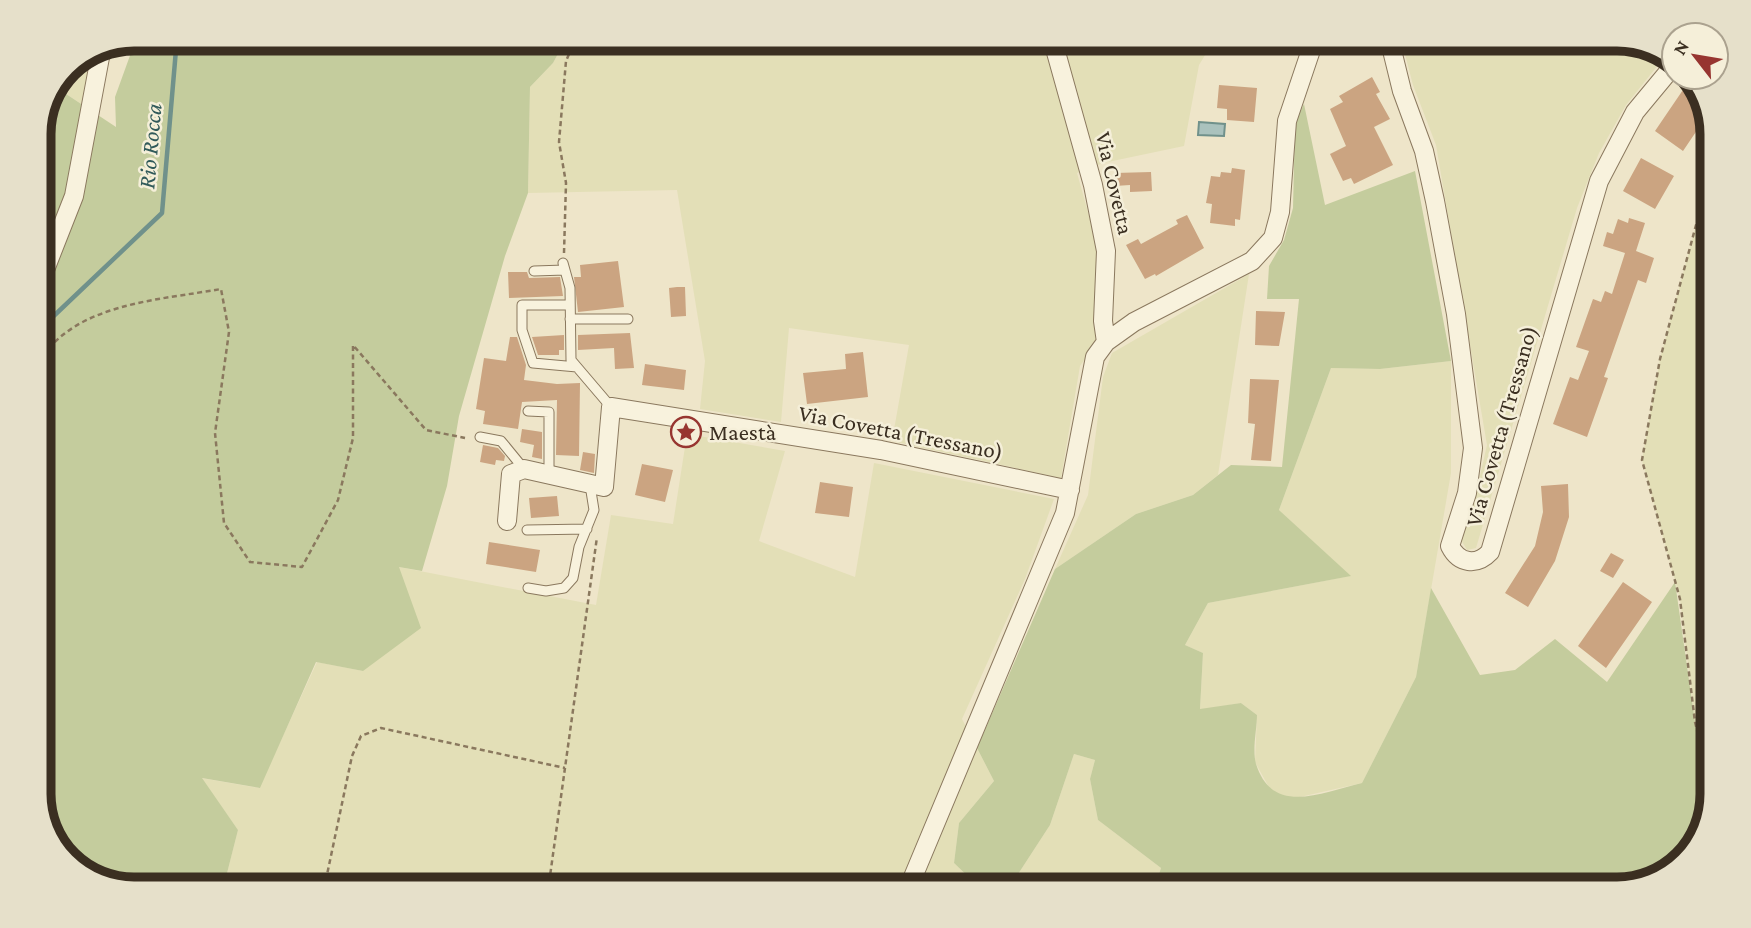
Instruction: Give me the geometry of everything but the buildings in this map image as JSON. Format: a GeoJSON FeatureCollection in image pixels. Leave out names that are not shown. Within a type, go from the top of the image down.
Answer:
{"type":"FeatureCollection","features":[{"type":"Feature","properties":{"kind":"street","name":"Via Covetta"},"geometry":{"type":"LineString","coordinates":[[1056,51],[1093,185],[1106,251],[1106,342]]}},
{"type":"Feature","properties":{"kind":"street"},"geometry":{"type":"LineString","coordinates":[[913,877],[1065,513],[1095,357],[1106,342],[1134,322],[1252,261],[1273,238],[1280,212],[1287,121],[1311,51]]}},
{"type":"Feature","properties":{"kind":"street","name":"Via Covetta (Tressano)"},"geometry":{"type":"LineString","coordinates":[[1392,51],[1402,91],[1424,151],[1456,314],[1473,447],[1467,493],[1450,546],[1458,557],[1474,562],[1481,561],[1490,552],[1599,181],[1635,112],[1660,82]]}},
{"type":"Feature","properties":{"kind":"street"},"geometry":{"type":"LineString","coordinates":[[51,254],[74,196],[100,58]]}},
{"type":"Feature","properties":{"kind":"street"},"geometry":{"type":"LineString","coordinates":[[507,521],[511,474],[524,469],[604,487],[611,407]]}},
{"type":"Feature","properties":{"kind":"street","name":"Via Covetta (Tressano)"},"geometry":{"type":"LineString","coordinates":[[611,407],[881,450],[1070,490]]}},
{"type":"Feature","properties":{"kind":"lane"},"geometry":{"type":"LineString","coordinates":[[534,271],[564,267],[570,304],[571,360],[611,407]]}},
{"type":"Feature","properties":{"kind":"lane"},"geometry":{"type":"LineString","coordinates":[[570,304],[522,305],[522,330],[533,363],[577,368]]}},
{"type":"Feature","properties":{"kind":"lane"},"geometry":{"type":"LineString","coordinates":[[570,319],[628,319]]}},
{"type":"Feature","properties":{"kind":"lane"},"geometry":{"type":"LineString","coordinates":[[527,411],[549,412],[548,475]]}},
{"type":"Feature","properties":{"kind":"lane"},"geometry":{"type":"LineString","coordinates":[[480,437],[501,441],[524,469]]}},
{"type":"Feature","properties":{"kind":"lane"},"geometry":{"type":"LineString","coordinates":[[528,588],[546,591],[564,588],[573,578],[579,547],[594,510],[590,485]]}},
{"type":"Feature","properties":{"kind":"lane"},"geometry":{"type":"LineString","coordinates":[[527,530],[587,529]]}},
{"type":"Feature","properties":{"kind":"path"},"geometry":{"type":"LineString","coordinates":[[564,267],[566,183],[559,142],[566,61],[570,51]]}},
{"type":"Feature","properties":{"kind":"path"},"geometry":{"type":"LineString","coordinates":[[1700,212],[1660,359],[1642,460],[1680,599],[1695,722],[1700,742]]}},
{"type":"Feature","properties":{"kind":"path"},"geometry":{"type":"LineString","coordinates":[[51,345],[97,313],[221,289],[229,332],[215,433],[223,523],[250,562],[302,567],[338,500],[353,438],[353,345],[426,430],[465,438]]}},
{"type":"Feature","properties":{"kind":"path"},"geometry":{"type":"LineString","coordinates":[[551,877],[598,527]]}},
{"type":"Feature","properties":{"kind":"path"},"geometry":{"type":"LineString","coordinates":[[327,877],[352,756],[361,736],[381,728],[565,768]]}},
{"type":"Feature","properties":{"kind":"shaded area"},"geometry":{"type":"Polygon","coordinates":[[[560,51],[1208,51],[1199,65],[1184,146],[1103,163],[1077,173],[1098,248],[1096,343],[1080,366],[1061,478],[892,441],[909,345],[789,328],[781,422],[700,409],[705,361],[677,190],[528,193],[530,87],[553,63],[560,51]]]}},
{"type":"Feature","properties":{"kind":"shaded area"},"geometry":{"type":"Polygon","coordinates":[[[1404,51],[1618,51],[1634,52],[1660,63],[1626,105],[1599,153],[1577,208],[1476,548],[1467,550],[1460,538],[1477,489],[1487,445],[1436,145],[1413,85],[1404,51]]]}},
{"type":"Feature","properties":{"kind":"shaded area"},"geometry":{"type":"Polygon","coordinates":[[[89,64],[83,105],[62,92],[79,71],[89,64]]]}},
{"type":"Feature","properties":{"kind":"shaded area"},"geometry":{"type":"Polygon","coordinates":[[[1700,212],[1700,743],[1680,599],[1642,460],[1660,359],[1700,212]]]}},
{"type":"Feature","properties":{"kind":"shaded area"},"geometry":{"type":"Polygon","coordinates":[[[1249,274],[1218,475],[1193,495],[1136,514],[1055,569],[1088,495],[1103,377],[1112,353],[1249,274]]]}},
{"type":"Feature","properties":{"kind":"shaded area"},"geometry":{"type":"Polygon","coordinates":[[[1451,361],[1451,473],[1416,677],[1362,783],[1291,799],[1271,791],[1255,762],[1257,715],[1241,703],[1200,710],[1203,653],[1185,645],[1208,603],[1350,576],[1279,510],[1331,368],[1380,369],[1451,361]]]}},
{"type":"Feature","properties":{"kind":"shaded area"},"geometry":{"type":"Polygon","coordinates":[[[687,434],[785,451],[759,541],[855,577],[874,463],[1054,499],[1025,579],[962,719],[994,781],[959,823],[954,863],[969,877],[226,877],[238,830],[201,778],[259,788],[317,662],[363,671],[399,567],[596,605],[611,515],[673,524],[687,434]]]}},
{"type":"Feature","properties":{"kind":"shaded area"},"geometry":{"type":"Polygon","coordinates":[[[1074,754],[1095,760],[1090,779],[1098,820],[1161,868],[1158,877],[1016,877],[1050,825],[1074,754]]]}},
{"type":"Feature","properties":{"kind":"green space"},"geometry":{"type":"Polygon","coordinates":[[[132,51],[560,51],[553,63],[530,87],[528,193],[505,256],[459,416],[447,486],[422,571],[399,567],[421,628],[363,671],[316,662],[260,788],[202,778],[238,830],[226,877],[123,877],[97,869],[71,849],[59,831],[52,811],[51,128],[62,92],[116,127],[115,97],[132,51]]]}},
{"type":"Feature","properties":{"kind":"green space"},"geometry":{"type":"Polygon","coordinates":[[[1304,104],[1325,205],[1415,171],[1451,361],[1380,369],[1331,368],[1279,510],[1351,576],[1208,603],[1185,645],[1203,653],[1200,709],[1241,703],[1257,715],[1256,764],[1264,780],[1274,791],[1286,796],[1300,797],[1362,783],[1416,677],[1431,588],[1480,675],[1515,670],[1555,639],[1607,682],[1675,582],[1700,743],[1699,811],[1692,831],[1680,849],[1664,863],[1649,871],[1628,877],[1158,877],[1161,868],[1098,820],[1090,779],[1095,760],[1074,754],[1050,825],[1016,877],[969,877],[954,863],[959,823],[994,781],[977,748],[1055,569],[1136,514],[1193,495],[1231,465],[1282,467],[1299,299],[1267,299],[1269,266],[1284,240],[1293,208],[1295,122],[1304,104]]]}},
{"type":"Feature","properties":{"kind":"water"},"geometry":{"type":"Polygon","coordinates":[[[1199,122],[1225,124],[1224,136],[1198,135],[1199,122]]]}},
{"type":"Feature","properties":{"kind":"waterway","name":"Rio Rocca"},"geometry":{"type":"LineString","coordinates":[[51,319],[162,213],[176,51]]}},
{"type":"Feature","properties":{"kind":"place","name":"Maestà"},"geometry":{"type":"Point","coordinates":[686,432]}}]}
